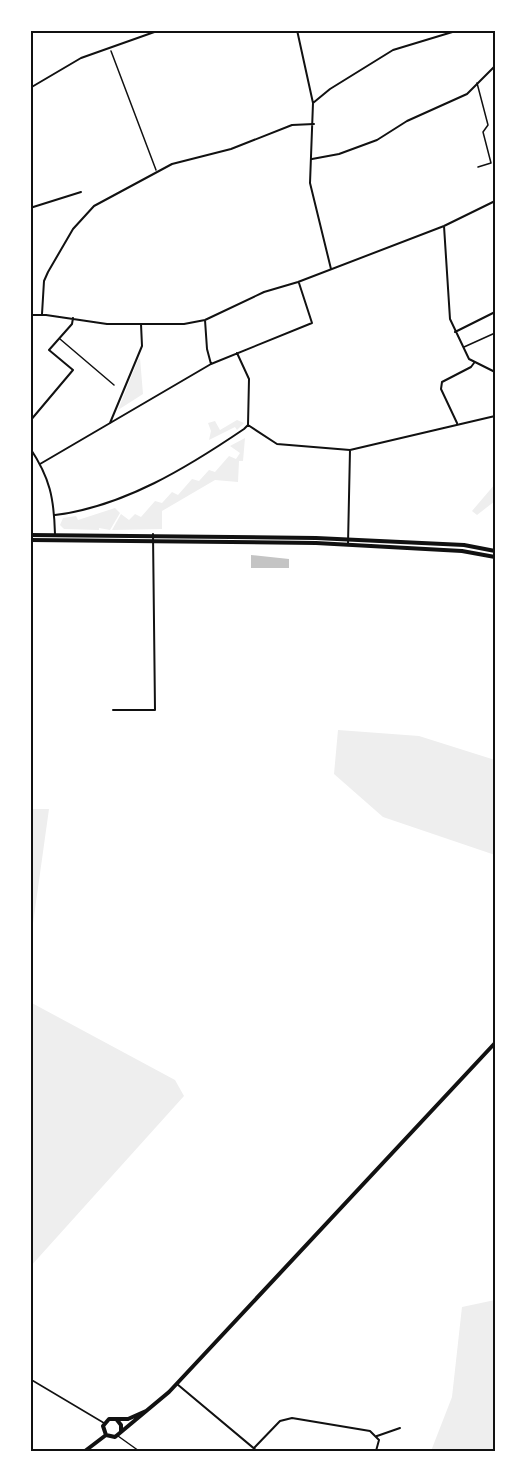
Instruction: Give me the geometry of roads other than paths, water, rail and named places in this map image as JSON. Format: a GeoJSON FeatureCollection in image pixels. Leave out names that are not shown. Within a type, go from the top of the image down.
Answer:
{"type":"FeatureCollection","features":[{"type":"Feature","properties":{"kind":"main road"},"geometry":{"type":"LineString","coordinates":[[30,540],[153,534],[464,545],[495,551]]}},
{"type":"Feature","properties":{"kind":"main road"},"geometry":{"type":"LineString","coordinates":[[30,535],[153,540],[349,542],[462,551],[495,557]]}},
{"type":"Feature","properties":{"kind":"main road"},"geometry":{"type":"LineString","coordinates":[[85,1451],[106,1435],[119,1434],[177,1384],[495,1043]]}},
{"type":"Feature","properties":{"kind":"main road"},"geometry":{"type":"LineString","coordinates":[[106,1435],[104,1423],[149,1410]]}},
{"type":"Feature","properties":{"kind":"main road"},"geometry":{"type":"LineString","coordinates":[[117,1420],[121,1425],[119,1434]]}},
{"type":"Feature","properties":{"kind":"street"},"geometry":{"type":"LineString","coordinates":[[30,88],[81,58],[160,30]]}},
{"type":"Feature","properties":{"kind":"street"},"geometry":{"type":"LineString","coordinates":[[297,30],[313,103],[310,183],[331,269]]}},
{"type":"Feature","properties":{"kind":"street"},"geometry":{"type":"LineString","coordinates":[[313,103],[330,89],[393,50],[459,30]]}},
{"type":"Feature","properties":{"kind":"street"},"geometry":{"type":"LineString","coordinates":[[312,159],[339,154],[377,140],[406,121],[467,94],[495,66]]}},
{"type":"Feature","properties":{"kind":"street"},"geometry":{"type":"LineString","coordinates":[[41,314],[44,281],[82,218],[94,206],[172,164],[231,149],[292,125],[314,124]]}},
{"type":"Feature","properties":{"kind":"street"},"geometry":{"type":"LineString","coordinates":[[30,208],[81,192]]}},
{"type":"Feature","properties":{"kind":"street"},"geometry":{"type":"LineString","coordinates":[[30,315],[41,314],[107,324],[184,324],[205,320],[264,292],[298,282],[444,226],[495,201]]}},
{"type":"Feature","properties":{"kind":"street"},"geometry":{"type":"LineString","coordinates":[[444,226],[450,319],[469,359],[495,372]]}},
{"type":"Feature","properties":{"kind":"street"},"geometry":{"type":"LineString","coordinates":[[40,464],[212,364],[312,323],[298,282]]}},
{"type":"Feature","properties":{"kind":"street"},"geometry":{"type":"LineString","coordinates":[[455,332],[495,312]]}},
{"type":"Feature","properties":{"kind":"street"},"geometry":{"type":"LineString","coordinates":[[30,421],[73,370],[49,350],[72,324],[73,318]]}},
{"type":"Feature","properties":{"kind":"street"},"geometry":{"type":"LineString","coordinates":[[205,320],[207,350],[212,364]]}},
{"type":"Feature","properties":{"kind":"street"},"geometry":{"type":"LineString","coordinates":[[109,424],[142,345],[141,324]]}},
{"type":"Feature","properties":{"kind":"street"},"geometry":{"type":"LineString","coordinates":[[237,353],[249,379],[248,425]]}},
{"type":"Feature","properties":{"kind":"street"},"geometry":{"type":"LineString","coordinates":[[457,423],[441,389],[442,382],[471,368],[474,363]]}},
{"type":"Feature","properties":{"kind":"street"},"geometry":{"type":"LineString","coordinates":[[248,425],[277,444],[350,450],[457,423],[495,416]]}},
{"type":"Feature","properties":{"kind":"street"},"geometry":{"type":"LineString","coordinates":[[54,515],[75,512],[124,496],[234,436],[248,425]]}},
{"type":"Feature","properties":{"kind":"street"},"geometry":{"type":"LineString","coordinates":[[30,448],[52,492],[55,537]]}},
{"type":"Feature","properties":{"kind":"street"},"geometry":{"type":"LineString","coordinates":[[349,542],[350,450]]}},
{"type":"Feature","properties":{"kind":"street"},"geometry":{"type":"LineString","coordinates":[[113,710],[155,710],[153,534]]}},
{"type":"Feature","properties":{"kind":"street"},"geometry":{"type":"LineString","coordinates":[[177,1384],[256,1450],[285,1418],[370,1431],[377,1436],[379,1444],[376,1451]]}},
{"type":"Feature","properties":{"kind":"street"},"geometry":{"type":"LineString","coordinates":[[377,1436],[400,1428]]}},
{"type":"Feature","properties":{"kind":"lane"},"geometry":{"type":"LineString","coordinates":[[477,83],[488,125],[483,132],[491,163],[478,166]]}},
{"type":"Feature","properties":{"kind":"lane"},"geometry":{"type":"LineString","coordinates":[[463,348],[495,333]]}},
{"type":"Feature","properties":{"kind":"lane"},"geometry":{"type":"LineString","coordinates":[[60,339],[114,385]]}},
{"type":"Feature","properties":{"kind":"lane"},"geometry":{"type":"LineString","coordinates":[[30,1379],[104,1423]]}},
{"type":"Feature","properties":{"kind":"lane"},"geometry":{"type":"LineString","coordinates":[[119,1434],[139,1451]]}}]}
